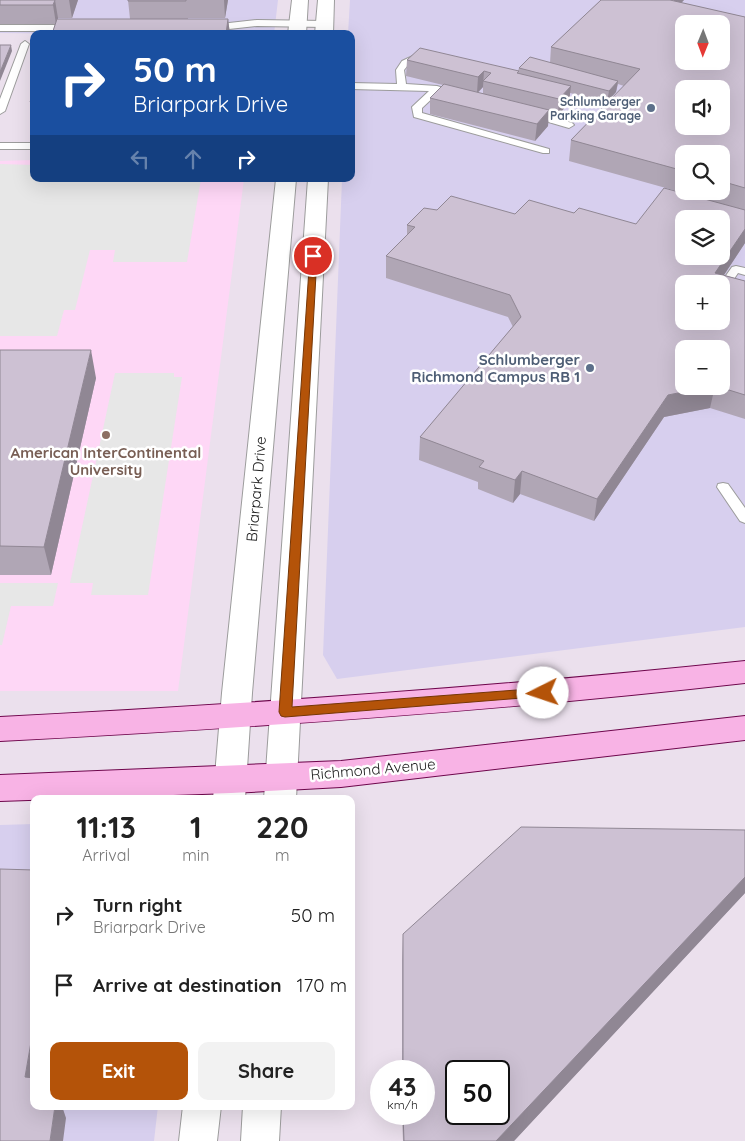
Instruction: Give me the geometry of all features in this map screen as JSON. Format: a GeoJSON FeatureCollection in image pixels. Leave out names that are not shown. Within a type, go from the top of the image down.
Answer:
{"type":"FeatureCollection","features":[{"type":"Feature","properties":{"kind":"main road"},"geometry":{"type":"LineString","coordinates":[[0,729],[235,717],[581,690],[745,672]]}},
{"type":"Feature","properties":{"kind":"main road","name":"Richmond Avenue"},"geometry":{"type":"LineString","coordinates":[[0,788],[280,788],[351,773],[745,728]]}},
{"type":"Feature","properties":{"kind":"street"},"geometry":{"type":"LineString","coordinates":[[297,29],[300,0]]}},
{"type":"Feature","properties":{"kind":"street"},"geometry":{"type":"LineString","coordinates":[[324,29],[326,0]]}},
{"type":"Feature","properties":{"kind":"street","name":"Briarpark Drive"},"geometry":{"type":"LineString","coordinates":[[230,789],[235,717],[286,182]]}},
{"type":"Feature","properties":{"kind":"street"},"geometry":{"type":"LineString","coordinates":[[280,788],[318,182]]}},
{"type":"Feature","properties":{"kind":"street"},"geometry":{"type":"LineString","coordinates":[[198,1141],[202,1110]]}},
{"type":"Feature","properties":{"kind":"street"},"geometry":{"type":"LineString","coordinates":[[260,1141],[262,1110]]}},
{"type":"Feature","properties":{"kind":"lane"},"geometry":{"type":"LineString","coordinates":[[198,28],[217,28],[257,23],[297,29],[324,29]]}},
{"type":"Feature","properties":{"kind":"lane"},"geometry":{"type":"LineString","coordinates":[[0,28],[79,28]]}},
{"type":"Feature","properties":{"kind":"lane"},"geometry":{"type":"LineString","coordinates":[[0,111],[25,44]]}},
{"type":"Feature","properties":{"kind":"lane"},"geometry":{"type":"LineString","coordinates":[[402,86],[400,70],[405,63],[417,57],[435,62]]}},
{"type":"Feature","properties":{"kind":"lane"},"geometry":{"type":"LineString","coordinates":[[355,86],[402,86],[437,89],[465,97]]}},
{"type":"Feature","properties":{"kind":"lane"},"geometry":{"type":"LineString","coordinates":[[437,89],[416,107],[417,115],[546,151]]}},
{"type":"Feature","properties":{"kind":"lane"},"geometry":{"type":"LineString","coordinates":[[522,112],[569,125]]}},
{"type":"Feature","properties":{"kind":"lane"},"geometry":{"type":"LineString","coordinates":[[0,146],[30,146]]}},
{"type":"Feature","properties":{"kind":"lane"},"geometry":{"type":"LineString","coordinates":[[730,277],[736,269],[745,272]]}},
{"type":"Feature","properties":{"kind":"lane"},"geometry":{"type":"LineString","coordinates":[[723,487],[745,518]]}},
{"type":"Feature","properties":{"kind":"shaded area"},"geometry":{"type":"Polygon","coordinates":[[[0,0],[278,0],[274,30],[30,30],[30,33],[0,33],[0,0]]]}},
{"type":"Feature","properties":{"kind":"shaded area"},"geometry":{"type":"Polygon","coordinates":[[[350,0],[745,0],[745,627],[337,679],[323,655],[342,182],[355,182],[355,30],[348,30],[350,0]]]}},
{"type":"Feature","properties":{"kind":"shaded area","name":"American InterContinental University"},"geometry":{"type":"Polygon","coordinates":[[[30,160],[30,182],[244,182],[178,691],[0,691],[0,161],[30,160]]]}},
{"type":"Feature","properties":{"kind":"shaded area"},"geometry":{"type":"Polygon","coordinates":[[[0,164],[30,165],[30,182],[200,182],[187,262],[113,262],[115,250],[90,250],[75,310],[64,310],[57,336],[0,336],[0,164]]]}},
{"type":"Feature","properties":{"kind":"shaded area"},"geometry":{"type":"Polygon","coordinates":[[[115,373],[174,373],[174,377],[182,377],[148,595],[91,595],[93,583],[70,583],[115,373]]]}},
{"type":"Feature","properties":{"kind":"shaded area"},"geometry":{"type":"Polygon","coordinates":[[[0,583],[58,583],[53,606],[11,606],[2,645],[0,645],[0,583]]]}},
{"type":"Feature","properties":{"kind":"shaded area"},"geometry":{"type":"Polygon","coordinates":[[[30,824],[30,1110],[158,1110],[154,1141],[0,1141],[0,825],[30,824]]]}},
{"type":"Feature","properties":{"kind":"building"},"geometry":{"type":"Polygon","coordinates":[[[0,0],[55,0],[53,5],[0,5],[0,0]]]}},
{"type":"Feature","properties":{"kind":"building"},"geometry":{"type":"Polygon","coordinates":[[[186,0],[186,1],[128,1],[186,0]]]}},
{"type":"Feature","properties":{"kind":"building","name":"Schlumberger Parking Garage"},"geometry":{"type":"Polygon","coordinates":[[[601,0],[670,0],[745,17],[745,188],[730,184],[730,145],[675,145],[675,169],[571,140],[640,69],[551,47],[601,0]]]}},
{"type":"Feature","properties":{"kind":"building"},"geometry":{"type":"Polygon","coordinates":[[[57,19],[228,19],[227,30],[53,30],[57,19]]]}},
{"type":"Feature","properties":{"kind":"building"},"geometry":{"type":"Polygon","coordinates":[[[0,45],[11,45],[0,72],[0,45]]]}},
{"type":"Feature","properties":{"kind":"building"},"geometry":{"type":"Polygon","coordinates":[[[420,48],[519,71],[517,73],[571,86],[559,99],[483,81],[491,73],[484,71],[478,77],[407,60],[420,48]]]}},
{"type":"Feature","properties":{"kind":"building"},"geometry":{"type":"Polygon","coordinates":[[[530,57],[618,81],[609,91],[519,68],[530,57]]]}},
{"type":"Feature","properties":{"kind":"building"},"geometry":{"type":"Polygon","coordinates":[[[444,84],[549,110],[537,124],[430,98],[444,84]]]}},
{"type":"Feature","properties":{"kind":"building","name":"Schlumberger Richmond Campus RB 1"},"geometry":{"type":"Polygon","coordinates":[[[664,188],[675,191],[675,200],[708,200],[745,210],[745,229],[730,251],[730,210],[675,210],[675,265],[720,265],[715,273],[722,275],[675,275],[675,330],[730,330],[730,277],[745,281],[745,395],[730,390],[730,340],[675,340],[675,394],[668,395],[597,499],[522,471],[515,480],[479,467],[484,461],[420,437],[521,317],[510,295],[386,256],[415,227],[407,225],[424,208],[437,210],[451,196],[515,214],[529,200],[574,213],[579,208],[636,224],[664,188]]]}},
{"type":"Feature","properties":{"kind":"building"},"geometry":{"type":"Polygon","coordinates":[[[0,350],[91,350],[44,547],[0,546],[0,350]]]}},
{"type":"Feature","properties":{"kind":"building"},"geometry":{"type":"Polygon","coordinates":[[[521,827],[745,830],[745,877],[496,1141],[404,1141],[403,1125],[435,1125],[435,1060],[403,1060],[403,934],[521,827]]]}},
{"type":"Feature","properties":{"kind":"building"},"geometry":{"type":"Polygon","coordinates":[[[0,869],[30,870],[30,1048],[25,1077],[30,1078],[30,1110],[54,1110],[50,1141],[0,1141],[0,869]]]}},
{"type":"Feature","properties":{"kind":"place","name":"Schlumberger Parking Garage"},"geometry":{"type":"Point","coordinates":[651,108]}},
{"type":"Feature","properties":{"kind":"place","name":"Schlumberger Richmond Campus RB 1"},"geometry":{"type":"Point","coordinates":[590,368]}},
{"type":"Feature","properties":{"kind":"place","name":"American InterContinental University"},"geometry":{"type":"Point","coordinates":[106,435]}},
{"type":"Feature","properties":{"kind":"route"},"geometry":{"type":"LineString","coordinates":[[313,256],[285,712],[543,693]]}}]}
